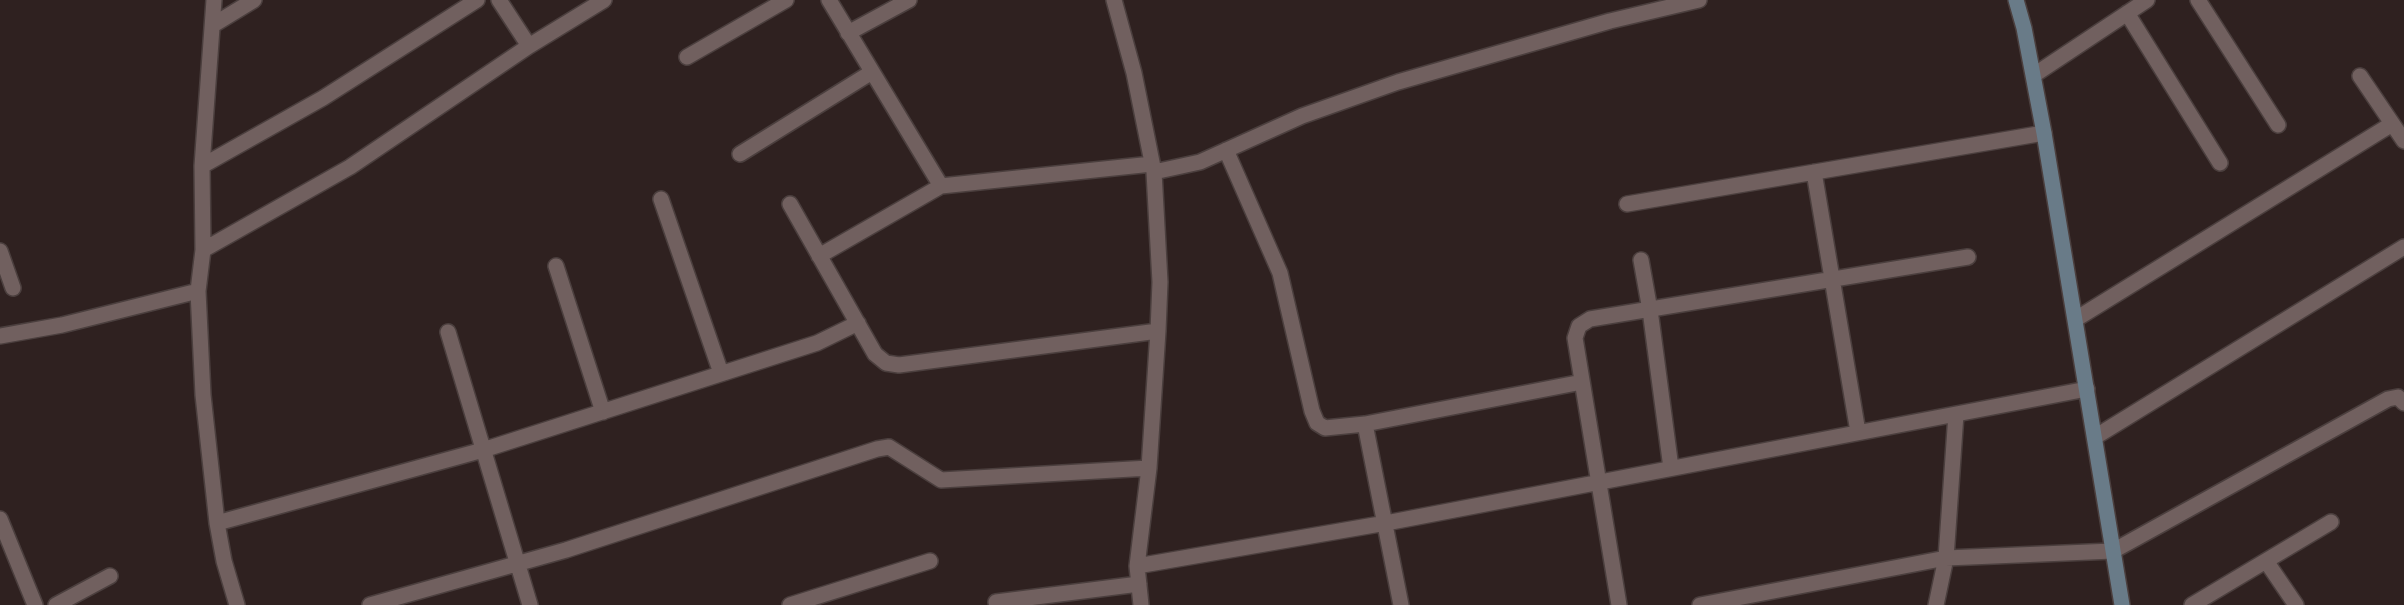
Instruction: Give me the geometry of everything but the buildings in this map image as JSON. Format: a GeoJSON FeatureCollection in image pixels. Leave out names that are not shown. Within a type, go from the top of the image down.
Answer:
{"type":"FeatureCollection","features":[{"type":"Feature","properties":{"kind":"street"},"geometry":{"type":"LineString","coordinates":[[214,0],[202,166],[203,250],[198,291],[203,395],[217,523],[232,603]]}},
{"type":"Feature","properties":{"kind":"street"},"geometry":{"type":"LineString","coordinates":[[212,25],[254,0]]}},
{"type":"Feature","properties":{"kind":"street"},"geometry":{"type":"LineString","coordinates":[[202,166],[323,98],[477,0]]}},
{"type":"Feature","properties":{"kind":"street"},"geometry":{"type":"LineString","coordinates":[[499,0],[529,46]]}},
{"type":"Feature","properties":{"kind":"street"},"geometry":{"type":"LineString","coordinates":[[203,250],[350,167],[529,46],[604,0]]}},
{"type":"Feature","properties":{"kind":"street"},"geometry":{"type":"LineString","coordinates":[[687,56],[786,0]]}},
{"type":"Feature","properties":{"kind":"street"},"geometry":{"type":"LineString","coordinates":[[829,0],[941,186]]}},
{"type":"Feature","properties":{"kind":"street"},"geometry":{"type":"LineString","coordinates":[[848,33],[909,0]]}},
{"type":"Feature","properties":{"kind":"street"},"geometry":{"type":"LineString","coordinates":[[1114,0],[1134,73],[1153,168],[1160,282],[1149,468],[1137,566],[1141,605]]}},
{"type":"Feature","properties":{"kind":"street"},"geometry":{"type":"LineString","coordinates":[[819,256],[941,186],[1153,168],[1200,162],[1302,116],[1398,82],[1610,21],[1699,0]]}},
{"type":"Feature","properties":{"kind":"street"},"geometry":{"type":"LineString","coordinates":[[2016,0],[2034,75],[2122,605]]}},
{"type":"Feature","properties":{"kind":"street"},"geometry":{"type":"LineString","coordinates":[[2034,75],[2147,0]]}},
{"type":"Feature","properties":{"kind":"street"},"geometry":{"type":"LineString","coordinates":[[2198,0],[2278,125]]}},
{"type":"Feature","properties":{"kind":"street"},"geometry":{"type":"LineString","coordinates":[[2127,13],[2220,163]]}},
{"type":"Feature","properties":{"kind":"street"},"geometry":{"type":"LineString","coordinates":[[740,154],[872,72]]}},
{"type":"Feature","properties":{"kind":"street"},"geometry":{"type":"LineString","coordinates":[[2360,76],[2404,141]]}},
{"type":"Feature","properties":{"kind":"street"},"geometry":{"type":"LineString","coordinates":[[2076,319],[2392,124]]}},
{"type":"Feature","properties":{"kind":"street"},"geometry":{"type":"LineString","coordinates":[[1627,204],[2044,133]]}},
{"type":"Feature","properties":{"kind":"street"},"geometry":{"type":"LineString","coordinates":[[1226,150],[1280,273],[1317,423],[1325,428],[1365,424],[1582,382]]}},
{"type":"Feature","properties":{"kind":"street"},"geometry":{"type":"LineString","coordinates":[[1814,172],[1858,432]]}},
{"type":"Feature","properties":{"kind":"street"},"geometry":{"type":"LineString","coordinates":[[661,200],[721,373]]}},
{"type":"Feature","properties":{"kind":"street"},"geometry":{"type":"LineString","coordinates":[[790,204],[875,354],[886,363],[899,365],[1158,331]]}},
{"type":"Feature","properties":{"kind":"street"},"geometry":{"type":"LineString","coordinates":[[2095,437],[2404,247]]}},
{"type":"Feature","properties":{"kind":"street"},"geometry":{"type":"LineString","coordinates":[[0,251],[13,288]]}},
{"type":"Feature","properties":{"kind":"street"},"geometry":{"type":"LineString","coordinates":[[1619,605],[1575,338],[1578,326],[1590,319],[1968,257]]}},
{"type":"Feature","properties":{"kind":"street"},"geometry":{"type":"LineString","coordinates":[[1641,260],[1650,310],[1671,468]]}},
{"type":"Feature","properties":{"kind":"street"},"geometry":{"type":"LineString","coordinates":[[556,266],[603,412]]}},
{"type":"Feature","properties":{"kind":"street"},"geometry":{"type":"LineString","coordinates":[[0,336],[62,325],[198,291]]}},
{"type":"Feature","properties":{"kind":"street"},"geometry":{"type":"LineString","coordinates":[[217,523],[483,450],[817,342],[858,323]]}},
{"type":"Feature","properties":{"kind":"street"},"geometry":{"type":"LineString","coordinates":[[448,332],[530,605]]}},
{"type":"Feature","properties":{"kind":"street"},"geometry":{"type":"LineString","coordinates":[[1137,566],[1386,523],[2087,389]]}},
{"type":"Feature","properties":{"kind":"street"},"geometry":{"type":"LineString","coordinates":[[1700,605],[1946,558],[2113,552],[2388,400],[2398,397],[2404,403]]}},
{"type":"Feature","properties":{"kind":"street"},"geometry":{"type":"LineString","coordinates":[[1936,605],[1946,558],[1956,414]]}},
{"type":"Feature","properties":{"kind":"street"},"geometry":{"type":"LineString","coordinates":[[1365,424],[1402,605]]}},
{"type":"Feature","properties":{"kind":"street"},"geometry":{"type":"LineString","coordinates":[[370,605],[566,550],[877,449],[889,447],[941,480],[1149,468]]}},
{"type":"Feature","properties":{"kind":"street"},"geometry":{"type":"LineString","coordinates":[[0,519],[36,605]]}},
{"type":"Feature","properties":{"kind":"street"},"geometry":{"type":"LineString","coordinates":[[2192,605],[2331,522]]}},
{"type":"Feature","properties":{"kind":"street"},"geometry":{"type":"LineString","coordinates":[[790,605],[930,561]]}},
{"type":"Feature","properties":{"kind":"street"},"geometry":{"type":"LineString","coordinates":[[2266,561],[2296,605]]}},
{"type":"Feature","properties":{"kind":"street"},"geometry":{"type":"LineString","coordinates":[[56,605],[110,576]]}},
{"type":"Feature","properties":{"kind":"street"},"geometry":{"type":"LineString","coordinates":[[996,602],[1138,584]]}}]}
